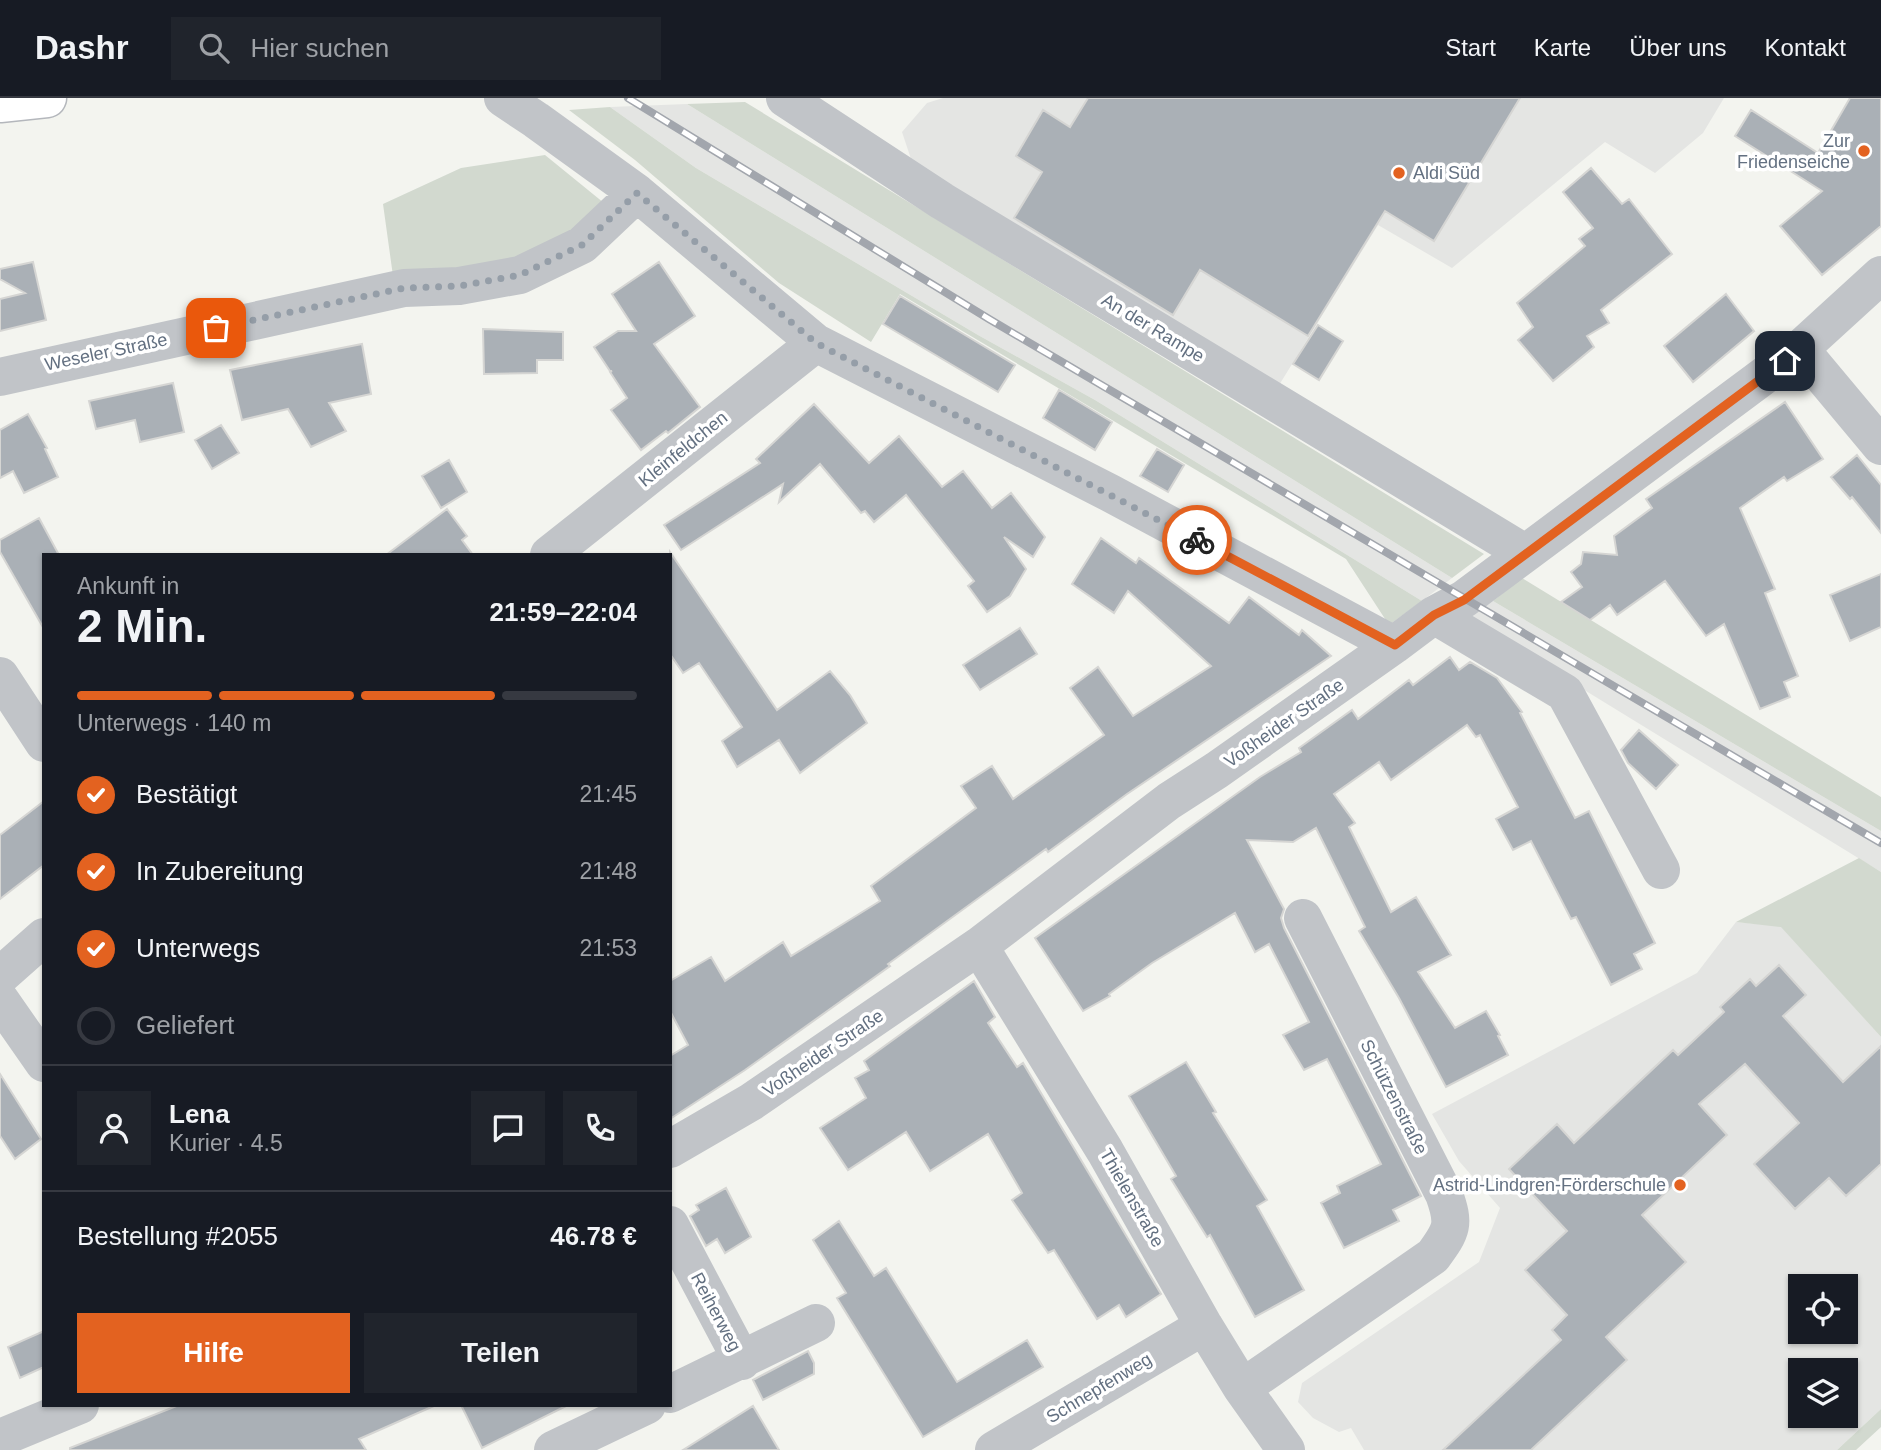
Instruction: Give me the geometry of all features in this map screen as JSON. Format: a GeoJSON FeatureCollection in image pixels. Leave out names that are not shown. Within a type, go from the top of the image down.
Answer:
{"type":"FeatureCollection","features":[{"type":"Feature","properties":{"kind":"main road"},"geometry":{"type":"LineString","coordinates":[[0,103],[47,98]]}},
{"type":"Feature","properties":{"kind":"street"},"geometry":{"type":"LineString","coordinates":[[503,98],[637,193],[816,343],[1110,493],[1395,645]]}},
{"type":"Feature","properties":{"kind":"street","name":"An der Rampe"},"geometry":{"type":"LineString","coordinates":[[785,98],[942,201],[1525,553]]}},
{"type":"Feature","properties":{"kind":"street","name":"Weseler Straße"},"geometry":{"type":"LineString","coordinates":[[0,377],[404,288],[459,286],[520,275],[582,245],[637,193]]}},
{"type":"Feature","properties":{"kind":"street","name":"Voßheider Straße"},"geometry":{"type":"LineString","coordinates":[[672,1148],[751,1101],[979,946],[1170,801],[1434,615],[1464,600],[1800,349],[1881,275]]}},
{"type":"Feature","properties":{"kind":"street","name":"Kleinfeldchen"},"geometry":{"type":"LineString","coordinates":[[552,553],[816,343]]}},
{"type":"Feature","properties":{"kind":"street"},"geometry":{"type":"LineString","coordinates":[[1800,349],[1881,446]]}},
{"type":"Feature","properties":{"kind":"street"},"geometry":{"type":"LineString","coordinates":[[1434,615],[1565,693],[1661,870]]}},
{"type":"Feature","properties":{"kind":"street"},"geometry":{"type":"LineString","coordinates":[[0,676],[42,740]]}},
{"type":"Feature","properties":{"kind":"street","name":"Schützenstraße"},"geometry":{"type":"LineString","coordinates":[[1242,1388],[1433,1256],[1449,1234],[1451,1215],[1438,1182],[1303,918]]}},
{"type":"Feature","properties":{"kind":"street"},"geometry":{"type":"LineString","coordinates":[[0,976],[42,939]]}},
{"type":"Feature","properties":{"kind":"street","name":"Thielenstraße"},"geometry":{"type":"LineString","coordinates":[[979,946],[1105,1151],[1204,1326],[1242,1388],[1286,1450]]}},
{"type":"Feature","properties":{"kind":"street"},"geometry":{"type":"LineString","coordinates":[[0,1000],[42,1060]]}},
{"type":"Feature","properties":{"kind":"street","name":"Reiherweg"},"geometry":{"type":"LineString","coordinates":[[672,1229],[742,1361]]}},
{"type":"Feature","properties":{"kind":"street","name":"Reiherweg"},"geometry":{"type":"LineString","coordinates":[[672,1393],[816,1323]]}},
{"type":"Feature","properties":{"kind":"street","name":"Schnepfenweg"},"geometry":{"type":"LineString","coordinates":[[994,1450],[1204,1326]]}},
{"type":"Feature","properties":{"kind":"street"},"geometry":{"type":"LineString","coordinates":[[0,1438],[75,1407]]}},
{"type":"Feature","properties":{"kind":"street"},"geometry":{"type":"LineString","coordinates":[[553,1450],[643,1407]]}},
{"type":"Feature","properties":{"kind":"shaded area"},"geometry":{"type":"Polygon","coordinates":[[[943,98],[1724,98],[1703,133],[1655,173],[1605,142],[1452,268],[1378,225],[1276,390],[913,165],[902,132],[927,103],[943,98]]]}},
{"type":"Feature","properties":{"kind":"shaded area"},"geometry":{"type":"Polygon","coordinates":[[[745,102],[1484,554],[1452,578],[687,104],[745,102]]]}},
{"type":"Feature","properties":{"kind":"shaded area"},"geometry":{"type":"Polygon","coordinates":[[[687,104],[1452,578],[1422,601],[1095,400],[978,335],[696,168],[610,107],[687,104]]]}},
{"type":"Feature","properties":{"kind":"shaded area"},"geometry":{"type":"Polygon","coordinates":[[[610,107],[696,168],[978,335],[1095,400],[1422,601],[1389,625],[1346,559],[900,294],[871,342],[779,283],[635,160],[569,110],[610,107]]]}},
{"type":"Feature","properties":{"kind":"shaded area"},"geometry":{"type":"Polygon","coordinates":[[[545,155],[604,203],[574,229],[514,258],[460,270],[393,276],[383,204],[461,168],[545,155]]]}},
{"type":"Feature","properties":{"kind":"shaded area"},"geometry":{"type":"Polygon","coordinates":[[[1522,578],[1881,797],[1881,831],[1493,601],[1522,578]]]}},
{"type":"Feature","properties":{"kind":"shaded area"},"geometry":{"type":"Polygon","coordinates":[[[1493,601],[1881,831],[1881,872],[1467,618],[1493,601]]]}},
{"type":"Feature","properties":{"kind":"shaded area"},"geometry":{"type":"Polygon","coordinates":[[[1859,858],[1881,872],[1881,1037],[1781,927],[1736,922],[1859,858]]]}},
{"type":"Feature","properties":{"kind":"shaded area","name":"Astrid-Lindgren-Förderschule"},"geometry":{"type":"Polygon","coordinates":[[[1736,922],[1781,926],[1881,1037],[1881,1409],[1837,1450],[1364,1450],[1351,1428],[1339,1432],[1313,1418],[1298,1402],[1302,1383],[1479,1262],[1500,1208],[1459,1161],[1432,1114],[1697,973],[1736,922]]]}},
{"type":"Feature","properties":{"kind":"shaded area"},"geometry":{"type":"Polygon","coordinates":[[[1881,1409],[1881,1427],[1856,1450],[1837,1450],[1881,1409]]]}},
{"type":"Feature","properties":{"kind":"building"},"geometry":{"type":"Polygon","coordinates":[[[1088,98],[1520,98],[1434,241],[1385,211],[1308,336],[1200,270],[1173,315],[1014,218],[1042,172],[1016,156],[1043,110],[1070,127],[1088,98]]]}},
{"type":"Feature","properties":{"kind":"building"},"geometry":{"type":"Polygon","coordinates":[[[1850,98],[1881,98],[1881,226],[1822,275],[1780,226],[1822,191],[1735,136],[1751,110],[1818,153],[1850,98]]]}},
{"type":"Feature","properties":{"kind":"building"},"geometry":{"type":"Polygon","coordinates":[[[1591,168],[1622,204],[1629,199],[1672,254],[1601,310],[1609,323],[1587,336],[1594,347],[1553,381],[1518,340],[1533,327],[1517,303],[1585,246],[1579,239],[1593,228],[1563,192],[1591,168]]]}},
{"type":"Feature","properties":{"kind":"building"},"geometry":{"type":"Polygon","coordinates":[[[33,262],[46,320],[0,331],[0,299],[25,293],[0,279],[0,269],[33,262]]]}},
{"type":"Feature","properties":{"kind":"building"},"geometry":{"type":"Polygon","coordinates":[[[659,262],[695,316],[654,344],[700,407],[668,433],[666,431],[641,450],[611,410],[627,398],[594,347],[618,331],[636,331],[612,294],[659,262]]]}},
{"type":"Feature","properties":{"kind":"building"},"geometry":{"type":"Polygon","coordinates":[[[1726,294],[1754,331],[1693,382],[1664,346],[1726,294]]]}},
{"type":"Feature","properties":{"kind":"building"},"geometry":{"type":"Polygon","coordinates":[[[900,296],[1015,365],[998,392],[883,324],[900,296]]]}},
{"type":"Feature","properties":{"kind":"building"},"geometry":{"type":"Polygon","coordinates":[[[1318,325],[1343,341],[1319,380],[1293,364],[1318,325]]]}},
{"type":"Feature","properties":{"kind":"building"},"geometry":{"type":"Polygon","coordinates":[[[483,329],[563,332],[563,360],[537,360],[537,373],[484,374],[483,329]]]}},
{"type":"Feature","properties":{"kind":"building"},"geometry":{"type":"Polygon","coordinates":[[[362,344],[371,394],[329,403],[346,431],[311,447],[288,409],[242,420],[230,370],[362,344]]]}},
{"type":"Feature","properties":{"kind":"building"},"geometry":{"type":"Polygon","coordinates":[[[173,383],[184,432],[140,442],[135,420],[96,429],[89,401],[173,383]]]}},
{"type":"Feature","properties":{"kind":"building"},"geometry":{"type":"Polygon","coordinates":[[[1059,390],[1112,422],[1095,450],[1043,418],[1059,390]]]}},
{"type":"Feature","properties":{"kind":"building"},"geometry":{"type":"Polygon","coordinates":[[[1785,402],[1823,459],[1787,481],[1784,477],[1740,508],[1775,589],[1765,593],[1798,676],[1784,682],[1790,697],[1760,709],[1724,624],[1706,636],[1665,581],[1617,615],[1610,605],[1590,620],[1561,602],[1582,587],[1571,572],[1581,564],[1583,552],[1617,555],[1614,536],[1652,508],[1646,499],[1785,402]]]}},
{"type":"Feature","properties":{"kind":"building"},"geometry":{"type":"Polygon","coordinates":[[[814,404],[869,463],[899,436],[942,487],[963,471],[992,508],[1011,493],[1045,537],[1033,557],[1004,537],[1026,569],[1010,596],[987,612],[968,586],[974,581],[906,495],[874,522],[865,511],[861,513],[820,464],[779,502],[783,484],[681,550],[664,525],[760,463],[756,459],[814,404]]]}},
{"type":"Feature","properties":{"kind":"building"},"geometry":{"type":"Polygon","coordinates":[[[28,414],[47,448],[45,449],[58,477],[24,493],[13,471],[0,478],[0,430],[28,414]]]}},
{"type":"Feature","properties":{"kind":"building"},"geometry":{"type":"Polygon","coordinates":[[[221,425],[239,453],[212,469],[195,440],[221,425]]]}},
{"type":"Feature","properties":{"kind":"building"},"geometry":{"type":"Polygon","coordinates":[[[1157,449],[1184,465],[1168,492],[1140,476],[1157,449]]]}},
{"type":"Feature","properties":{"kind":"building"},"geometry":{"type":"Polygon","coordinates":[[[1857,455],[1881,485],[1881,533],[1852,497],[1850,499],[1831,477],[1857,455]]]}},
{"type":"Feature","properties":{"kind":"building"},"geometry":{"type":"Polygon","coordinates":[[[449,460],[467,492],[441,508],[422,476],[449,460]]]}},
{"type":"Feature","properties":{"kind":"building"},"geometry":{"type":"Polygon","coordinates":[[[447,509],[467,536],[462,540],[472,553],[389,553],[447,509]]]}},
{"type":"Feature","properties":{"kind":"building"},"geometry":{"type":"Polygon","coordinates":[[[39,518],[58,553],[42,553],[42,626],[0,552],[0,540],[39,518]]]}},
{"type":"Feature","properties":{"kind":"building"},"geometry":{"type":"Polygon","coordinates":[[[1101,538],[1136,563],[1139,558],[1229,623],[1249,597],[1299,635],[1302,630],[1331,656],[1127,794],[1048,852],[1046,849],[888,964],[890,966],[858,989],[745,1070],[672,1118],[672,1055],[688,1045],[672,1015],[672,980],[711,957],[725,981],[783,942],[791,956],[880,901],[871,886],[976,808],[961,786],[992,766],[1013,799],[1104,735],[1070,688],[1098,667],[1133,716],[1211,666],[1128,591],[1114,613],[1072,584],[1101,538]]]}},
{"type":"Feature","properties":{"kind":"building"},"geometry":{"type":"Polygon","coordinates":[[[672,555],[777,710],[830,671],[850,695],[867,723],[800,773],[779,740],[737,767],[722,741],[742,727],[699,663],[683,673],[672,657],[672,555]]]}},
{"type":"Feature","properties":{"kind":"building"},"geometry":{"type":"Polygon","coordinates":[[[1881,574],[1881,627],[1850,641],[1830,595],[1881,574]]]}},
{"type":"Feature","properties":{"kind":"building"},"geometry":{"type":"Polygon","coordinates":[[[1020,628],[1037,654],[980,690],[963,665],[1020,628]]]}},
{"type":"Feature","properties":{"kind":"building"},"geometry":{"type":"Polygon","coordinates":[[[1450,657],[1459,670],[1470,662],[1497,678],[1522,712],[1520,713],[1575,818],[1589,811],[1655,943],[1634,954],[1642,969],[1611,985],[1576,917],[1571,919],[1531,841],[1513,850],[1496,819],[1518,807],[1480,735],[1476,737],[1467,725],[1391,780],[1379,762],[1334,794],[1355,823],[1349,827],[1391,912],[1416,897],[1451,955],[1418,972],[1455,1028],[1486,1011],[1508,1055],[1446,1087],[1399,998],[1359,931],[1365,927],[1316,828],[1293,842],[1247,840],[1284,909],[1281,918],[1284,928],[1421,1196],[1393,1210],[1399,1221],[1344,1248],[1321,1203],[1340,1193],[1337,1186],[1381,1164],[1327,1059],[1304,1070],[1283,1035],[1309,1022],[1269,944],[1255,952],[1235,913],[1152,963],[1109,994],[1110,996],[1083,1011],[1035,938],[1260,777],[1301,752],[1299,748],[1352,710],[1358,719],[1409,680],[1413,685],[1450,657]]]}},
{"type":"Feature","properties":{"kind":"building"},"geometry":{"type":"Polygon","coordinates":[[[1639,730],[1678,765],[1656,789],[1628,763],[1621,750],[1639,730]]]}},
{"type":"Feature","properties":{"kind":"building"},"geometry":{"type":"Polygon","coordinates":[[[42,803],[42,867],[0,899],[0,835],[42,803]]]}},
{"type":"Feature","properties":{"kind":"building"},"geometry":{"type":"Polygon","coordinates":[[[1779,965],[1806,995],[1783,1016],[1843,1082],[1881,1046],[1881,1164],[1846,1196],[1829,1178],[1795,1209],[1754,1164],[1799,1123],[1745,1064],[1699,1104],[1727,1135],[1642,1215],[1686,1262],[1606,1337],[1627,1360],[1531,1450],[1443,1450],[1561,1340],[1552,1330],[1567,1315],[1525,1270],[1567,1231],[1509,1169],[1557,1124],[1574,1143],[1673,1050],[1678,1055],[1724,1012],[1720,1007],[1750,979],[1756,986],[1779,965]]]}},
{"type":"Feature","properties":{"kind":"building"},"geometry":{"type":"Polygon","coordinates":[[[974,981],[995,1017],[988,1023],[1017,1067],[1023,1063],[1161,1294],[1126,1317],[1119,1305],[1097,1319],[1054,1250],[1048,1253],[1012,1200],[1022,1193],[988,1134],[930,1171],[906,1132],[848,1170],[820,1128],[866,1098],[855,1078],[869,1070],[864,1061],[974,981]]]}},
{"type":"Feature","properties":{"kind":"building"},"geometry":{"type":"Polygon","coordinates":[[[1186,1062],[1216,1112],[1213,1113],[1267,1200],[1257,1206],[1304,1290],[1255,1317],[1210,1235],[1207,1237],[1171,1179],[1176,1176],[1129,1096],[1186,1062]]]}},
{"type":"Feature","properties":{"kind":"building"},"geometry":{"type":"Polygon","coordinates":[[[0,1074],[41,1139],[15,1159],[0,1136],[0,1074]]]}},
{"type":"Feature","properties":{"kind":"building"},"geometry":{"type":"Polygon","coordinates":[[[726,1188],[751,1237],[725,1253],[717,1239],[706,1246],[690,1216],[699,1210],[696,1205],[726,1188]]]}},
{"type":"Feature","properties":{"kind":"building"},"geometry":{"type":"Polygon","coordinates":[[[839,1221],[874,1276],[886,1268],[957,1382],[1027,1340],[1043,1367],[923,1437],[837,1298],[846,1293],[813,1240],[839,1221]]]}},
{"type":"Feature","properties":{"kind":"building"},"geometry":{"type":"Polygon","coordinates":[[[42,1332],[42,1368],[20,1378],[8,1347],[42,1332]]]}},
{"type":"Feature","properties":{"kind":"building"},"geometry":{"type":"Polygon","coordinates":[[[808,1351],[814,1363],[814,1374],[763,1400],[753,1380],[808,1351]]]}},
{"type":"Feature","properties":{"kind":"building"},"geometry":{"type":"Polygon","coordinates":[[[753,1406],[779,1450],[683,1450],[753,1406]]]}},
{"type":"Feature","properties":{"kind":"building"},"geometry":{"type":"Polygon","coordinates":[[[174,1407],[431,1407],[359,1439],[366,1450],[70,1448],[174,1407]]]}},
{"type":"Feature","properties":{"kind":"building"},"geometry":{"type":"Polygon","coordinates":[[[462,1407],[564,1407],[482,1448],[462,1407]]]}},
{"type":"Feature","properties":{"kind":"railway"},"geometry":{"type":"LineString","coordinates":[[628,98],[989,319],[1881,843]]}},
{"type":"Feature","properties":{"kind":"way so far"},"geometry":{"type":"LineString","coordinates":[[216,328],[404,288],[459,286],[520,275],[582,245],[637,193],[816,343],[1197,540]]}},
{"type":"Feature","properties":{"kind":"place","name":"Zur Friedenseiche"},"geometry":{"type":"Point","coordinates":[1864,151]}},
{"type":"Feature","properties":{"kind":"place","name":"Aldi Süd"},"geometry":{"type":"Point","coordinates":[1399,173]}},
{"type":"Feature","properties":{"kind":"place","name":"Astrid-Lindgren-Förderschule"},"geometry":{"type":"Point","coordinates":[1680,1185]}},
{"type":"Feature","properties":{"kind":"route"},"geometry":{"type":"LineString","coordinates":[[1197,540],[1395,645],[1434,615],[1464,600],[1785,361]]}}]}
